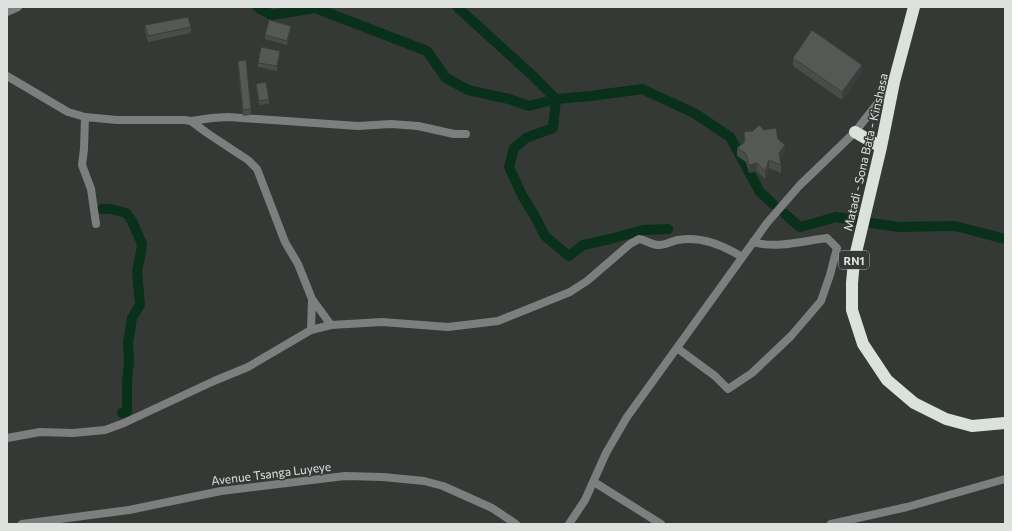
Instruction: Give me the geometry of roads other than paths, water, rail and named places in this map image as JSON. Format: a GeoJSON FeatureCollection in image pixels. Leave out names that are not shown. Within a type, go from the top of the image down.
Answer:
{"type":"FeatureCollection","features":[{"type":"Feature","properties":{"kind":"highway","name":"Matadi - Sona Bata - Kinshasa"},"geometry":{"type":"LineString","coordinates":[[914,7],[894,82],[881,147],[854,261],[852,310],[863,344],[887,380],[914,403],[946,419],[972,426],[1005,423]]}},
{"type":"Feature","properties":{"kind":"highway"},"geometry":{"type":"LineString","coordinates":[[855,132],[881,147]]}},
{"type":"Feature","properties":{"kind":"street"},"geometry":{"type":"LineString","coordinates":[[7,12],[18,7]]}},
{"type":"Feature","properties":{"kind":"street"},"geometry":{"type":"LineString","coordinates":[[7,76],[68,112],[85,117],[117,120],[191,121],[228,117],[358,126],[398,124],[418,126],[454,134],[466,134]]}},
{"type":"Feature","properties":{"kind":"street"},"geometry":{"type":"LineString","coordinates":[[569,524],[585,500],[606,453],[627,417],[753,242],[767,223],[799,186],[855,132],[894,82]]}},
{"type":"Feature","properties":{"kind":"street"},"geometry":{"type":"LineString","coordinates":[[85,117],[82,164],[91,189],[96,224]]}},
{"type":"Feature","properties":{"kind":"street"},"geometry":{"type":"LineString","coordinates":[[191,121],[248,160],[257,169],[285,242],[298,264],[312,299],[330,325]]}},
{"type":"Feature","properties":{"kind":"street"},"geometry":{"type":"LineString","coordinates":[[677,348],[715,376],[728,389],[752,373],[791,336],[821,301],[830,275],[836,248],[827,238],[789,244],[763,245],[753,242]]}},
{"type":"Feature","properties":{"kind":"street"},"geometry":{"type":"LineString","coordinates":[[7,438],[40,432],[73,433],[105,430],[124,423],[248,366],[311,330],[330,325],[382,322],[448,327],[498,321],[570,292],[587,281],[630,244],[639,240],[660,245],[669,242],[691,239],[709,242],[729,249],[742,257]]}},
{"type":"Feature","properties":{"kind":"street"},"geometry":{"type":"LineString","coordinates":[[311,330],[312,299]]}},
{"type":"Feature","properties":{"kind":"street","name":"Avenue Tsanga Luyeye"},"geometry":{"type":"LineString","coordinates":[[22,524],[129,510],[221,491],[345,476],[424,481],[443,486],[492,508],[516,524]]}},
{"type":"Feature","properties":{"kind":"street"},"geometry":{"type":"LineString","coordinates":[[831,524],[908,507],[1005,479]]}},
{"type":"Feature","properties":{"kind":"street"},"geometry":{"type":"LineString","coordinates":[[594,482],[661,524]]}},
{"type":"Feature","properties":{"kind":"waterway"},"geometry":{"type":"LineString","coordinates":[[257,7],[272,15],[315,8],[427,51],[446,78],[468,90],[509,99],[529,106],[556,99],[642,89],[694,113],[730,137],[760,192],[773,204]]}},
{"type":"Feature","properties":{"kind":"waterway"},"geometry":{"type":"LineString","coordinates":[[457,7],[556,99],[553,128],[526,138],[514,148],[509,167],[523,197],[545,236],[569,256],[583,245],[643,230],[668,229]]}},
{"type":"Feature","properties":{"kind":"waterway"},"geometry":{"type":"LineString","coordinates":[[102,209],[110,209],[126,213],[132,221],[142,244],[137,271],[140,305],[132,318],[128,343],[129,360],[127,411],[122,413]]}},
{"type":"Feature","properties":{"kind":"waterway"},"geometry":{"type":"LineString","coordinates":[[785,214],[800,227],[836,217],[855,220]]}},
{"type":"Feature","properties":{"kind":"waterway"},"geometry":{"type":"LineString","coordinates":[[872,223],[898,227],[955,226],[1005,239]]}}]}
